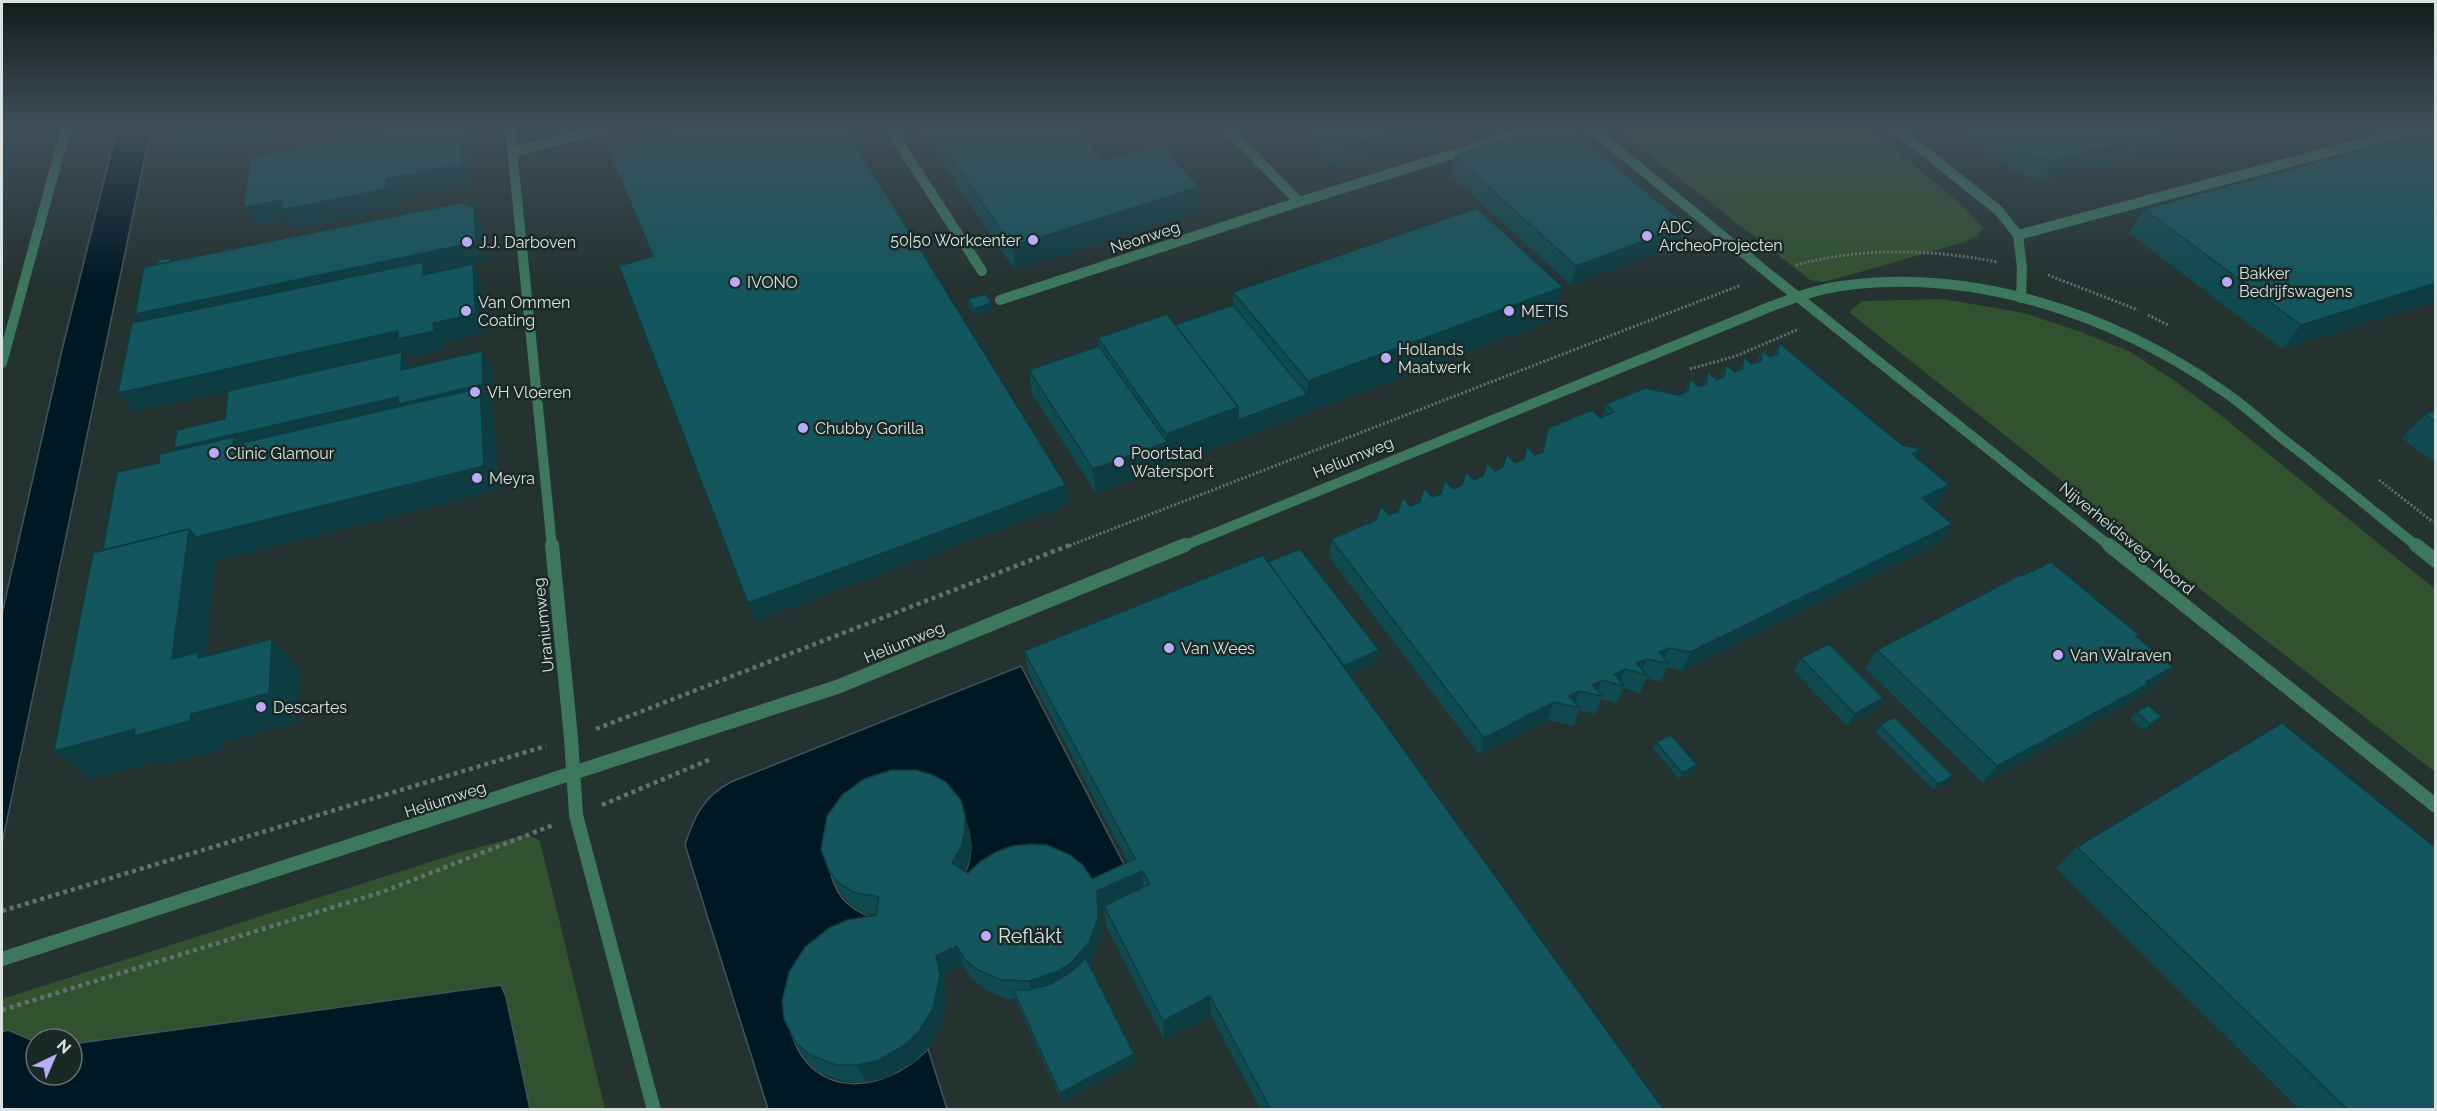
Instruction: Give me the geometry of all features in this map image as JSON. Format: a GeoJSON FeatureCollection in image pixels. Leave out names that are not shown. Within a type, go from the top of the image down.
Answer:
{"type":"FeatureCollection","features":[{"type":"Feature","properties":{"kind":"street"},"geometry":{"type":"LineString","coordinates":[[2,363],[52,180]]}},
{"type":"Feature","properties":{"kind":"street","name":"Uraniumweg"},"geometry":{"type":"LineString","coordinates":[[515,180],[571,738],[576,815],[654,1110]]}},
{"type":"Feature","properties":{"kind":"street"},"geometry":{"type":"LineString","coordinates":[[923,180],[982,271]]}},
{"type":"Feature","properties":{"kind":"street"},"geometry":{"type":"LineString","coordinates":[[1277,180],[1299,202]]}},
{"type":"Feature","properties":{"kind":"street","name":"Neonweg"},"geometry":{"type":"LineString","coordinates":[[1000,300],[1370,180]]}},
{"type":"Feature","properties":{"kind":"street","name":"Nijverheidsweg-Noord"},"geometry":{"type":"LineString","coordinates":[[1654,180],[2436,806]]}},
{"type":"Feature","properties":{"kind":"street"},"geometry":{"type":"LineString","coordinates":[[1960,180],[1998,210],[2018,235],[2022,268],[2021,298]]}},
{"type":"Feature","properties":{"kind":"street"},"geometry":{"type":"LineString","coordinates":[[2018,235],[2224,180]]}},
{"type":"Feature","properties":{"kind":"street"},"geometry":{"type":"LineString","coordinates":[[1797,296],[1842,286],[1889,282],[1934,282],[1968,286],[2021,298],[2072,314],[2134,340],[2223,391],[2436,561]]}},
{"type":"Feature","properties":{"kind":"street","name":"Heliumweg"},"geometry":{"type":"LineString","coordinates":[[2,960],[574,775],[837,687],[1534,401],[1797,296]]}},
{"type":"Feature","properties":{"kind":"path","name":"Heliumweg"},"geometry":{"type":"LineString","coordinates":[[2,911],[571,738],[1769,274]]}},
{"type":"Feature","properties":{"kind":"green space"},"geometry":{"type":"Polygon","coordinates":[[[1682,180],[1932,180],[1962,205],[1983,228],[1977,236],[1965,242],[1832,280],[1821,282],[1810,280],[1682,180]]]}},
{"type":"Feature","properties":{"kind":"green space"},"geometry":{"type":"Polygon","coordinates":[[[1944,299],[2024,313],[2129,351],[2218,413],[2435,589],[2435,772],[1849,312],[1862,301],[1944,299]]]}},
{"type":"Feature","properties":{"kind":"green space"},"geometry":{"type":"Polygon","coordinates":[[[527,834],[540,841],[605,1109],[530,1109],[506,997],[500,985],[84,1042],[84,1027],[24,1027],[24,1037],[9,1030],[2,1032],[2,999],[461,852],[527,834]]]}},
{"type":"Feature","properties":{"kind":"water"},"geometry":{"type":"Polygon","coordinates":[[[104,180],[140,180],[2,844],[2,614],[62,350],[104,180]]]}},
{"type":"Feature","properties":{"kind":"water"},"geometry":{"type":"Polygon","coordinates":[[[1021,666],[1130,876],[1095,893],[961,883],[971,848],[969,831],[962,812],[829,866],[834,884],[842,898],[854,909],[871,917],[791,1032],[801,1055],[815,1071],[832,1080],[851,1084],[871,1082],[891,1075],[911,1064],[928,1049],[947,1109],[768,1109],[685,845],[696,816],[707,800],[731,782],[1021,666]]]}},
{"type":"Feature","properties":{"kind":"water"},"geometry":{"type":"Polygon","coordinates":[[[501,985],[506,997],[530,1109],[2,1109],[2,1032],[8,1030],[24,1037],[24,1087],[84,1087],[84,1042],[501,985]]]}},
{"type":"Feature","properties":{"kind":"building"},"geometry":{"type":"Polygon","coordinates":[[[247,180],[386,180],[386,189],[280,210],[282,200],[244,207],[247,180]]]}},
{"type":"Feature","properties":{"kind":"building"},"geometry":{"type":"Polygon","coordinates":[[[621,180],[877,180],[1066,485],[748,603],[619,266],[653,256],[621,180]]]}},
{"type":"Feature","properties":{"kind":"building"},"geometry":{"type":"Polygon","coordinates":[[[966,180],[1193,180],[1199,187],[1012,246],[966,180]]]}},
{"type":"Feature","properties":{"kind":"building"},"geometry":{"type":"Polygon","coordinates":[[[1480,180],[1631,180],[1687,225],[1576,266],[1480,180]]]}},
{"type":"Feature","properties":{"kind":"building"},"geometry":{"type":"Polygon","coordinates":[[[2251,180],[2436,180],[2436,201],[2433,202],[2436,203],[2436,283],[2301,325],[2144,209],[2251,180]]]}},
{"type":"Feature","properties":{"kind":"building"},"geometry":{"type":"Polygon","coordinates":[[[460,203],[474,207],[476,242],[135,314],[144,267],[460,203]]]}},
{"type":"Feature","properties":{"kind":"building"},"geometry":{"type":"Polygon","coordinates":[[[1477,208],[1563,287],[1308,381],[1233,292],[1477,208]]]}},
{"type":"Feature","properties":{"kind":"building"},"geometry":{"type":"Polygon","coordinates":[[[171,258],[170,262],[157,264],[158,260],[171,258]]]}},
{"type":"Feature","properties":{"kind":"building"},"geometry":{"type":"Polygon","coordinates":[[[423,262],[423,275],[473,264],[475,314],[433,323],[434,331],[398,339],[398,331],[118,393],[132,323],[423,262]]]}},
{"type":"Feature","properties":{"kind":"building"},"geometry":{"type":"Polygon","coordinates":[[[986,294],[991,303],[974,309],[968,299],[986,294]]]}},
{"type":"Feature","properties":{"kind":"building"},"geometry":{"type":"Polygon","coordinates":[[[1233,305],[1307,394],[1238,420],[1238,407],[1175,325],[1233,305]]]}},
{"type":"Feature","properties":{"kind":"building"},"geometry":{"type":"Polygon","coordinates":[[[1167,314],[1238,407],[1166,434],[1098,338],[1167,314]]]}},
{"type":"Feature","properties":{"kind":"building"},"geometry":{"type":"Polygon","coordinates":[[[1779,343],[1902,445],[1921,449],[1912,454],[1949,485],[1922,498],[1952,524],[1690,652],[1669,648],[1659,652],[1669,664],[1647,659],[1636,663],[1647,675],[1625,669],[1614,674],[1624,686],[1602,680],[1592,685],[1602,696],[1580,691],[1569,696],[1580,708],[1554,702],[1484,738],[1331,539],[1376,520],[1381,506],[1389,515],[1398,512],[1403,497],[1410,506],[1420,502],[1424,488],[1432,497],[1441,494],[1445,480],[1453,489],[1462,485],[1466,472],[1474,480],[1483,476],[1487,463],[1495,471],[1503,467],[1507,454],[1515,463],[1524,459],[1527,446],[1535,455],[1543,452],[1548,428],[1592,410],[1600,418],[1614,412],[1606,404],[1645,388],[1679,395],[1688,391],[1690,379],[1699,387],[1706,384],[1708,372],[1717,380],[1724,376],[1726,365],[1735,372],[1742,369],[1744,357],[1752,364],[1761,361],[1762,350],[1770,357],[1778,354],[1779,343]]]}},
{"type":"Feature","properties":{"kind":"building"},"geometry":{"type":"Polygon","coordinates":[[[1099,346],[1167,442],[1093,469],[1029,370],[1099,346]]]}},
{"type":"Feature","properties":{"kind":"building"},"geometry":{"type":"Polygon","coordinates":[[[482,351],[483,384],[399,404],[398,397],[174,448],[177,430],[225,419],[228,391],[402,352],[401,370],[482,351]]]}},
{"type":"Feature","properties":{"kind":"building"},"geometry":{"type":"Polygon","coordinates":[[[480,388],[484,466],[196,537],[189,529],[103,550],[117,472],[159,463],[160,454],[234,437],[233,445],[480,388]]]}},
{"type":"Feature","properties":{"kind":"building"},"geometry":{"type":"Polygon","coordinates":[[[2436,410],[2436,422],[2425,414],[2436,410]]]}},
{"type":"Feature","properties":{"kind":"building"},"geometry":{"type":"Polygon","coordinates":[[[189,529],[172,659],[198,652],[198,658],[272,639],[269,693],[191,714],[190,721],[134,736],[135,729],[54,751],[93,553],[189,529]]]}},
{"type":"Feature","properties":{"kind":"building"},"geometry":{"type":"Polygon","coordinates":[[[1300,549],[1379,650],[1344,666],[1268,562],[1300,549]]]}},
{"type":"Feature","properties":{"kind":"building"},"geometry":{"type":"Polygon","coordinates":[[[1263,555],[1664,1110],[1271,1110],[1210,996],[1163,1021],[1104,906],[1150,884],[1142,871],[1097,891],[1098,918],[1089,942],[1070,964],[1056,972],[1029,981],[1001,980],[978,970],[965,960],[957,946],[936,956],[940,975],[933,1008],[920,1030],[905,1045],[877,1061],[856,1065],[836,1065],[810,1055],[796,1043],[784,1019],[782,1001],[789,972],[805,947],[829,928],[847,920],[876,915],[879,897],[853,892],[839,883],[829,871],[821,849],[827,816],[842,795],[864,779],[891,770],[916,770],[946,782],[961,800],[965,815],[965,831],[961,847],[952,863],[968,873],[981,861],[996,852],[1012,846],[1030,844],[1047,845],[1070,855],[1083,865],[1092,879],[1135,859],[1024,651],[1263,555]]]}},
{"type":"Feature","properties":{"kind":"building"},"geometry":{"type":"Polygon","coordinates":[[[2051,562],[2139,635],[2136,636],[2173,667],[2146,682],[2148,684],[1997,766],[1877,650],[2020,575],[2051,562]]]}},
{"type":"Feature","properties":{"kind":"building"},"geometry":{"type":"Polygon","coordinates":[[[1829,644],[1883,698],[1855,714],[1801,658],[1829,644]]]}},
{"type":"Feature","properties":{"kind":"building"},"geometry":{"type":"Polygon","coordinates":[[[2148,705],[2162,717],[2150,724],[2136,712],[2148,705]]]}},
{"type":"Feature","properties":{"kind":"building"},"geometry":{"type":"Polygon","coordinates":[[[1894,717],[1953,776],[1938,784],[1880,725],[1894,717]]]}},
{"type":"Feature","properties":{"kind":"building"},"geometry":{"type":"Polygon","coordinates":[[[2282,723],[2436,848],[2436,1110],[2348,1110],[2077,847],[2282,723]]]}},
{"type":"Feature","properties":{"kind":"building"},"geometry":{"type":"Polygon","coordinates":[[[1671,735],[1697,765],[1682,773],[1656,742],[1671,735]]]}},
{"type":"Feature","properties":{"kind":"building"},"geometry":{"type":"Polygon","coordinates":[[[1086,958],[1134,1054],[1060,1093],[1013,990],[1027,990],[1049,985],[1071,972],[1086,958]]]}},
{"type":"Feature","properties":{"kind":"place","name":"ADC ArcheoProjecten"},"geometry":{"type":"Point","coordinates":[1647,236]}},
{"type":"Feature","properties":{"kind":"place","name":"50|50 Workcenter"},"geometry":{"type":"Point","coordinates":[1033,240]}},
{"type":"Feature","properties":{"kind":"place","name":"J.J. Darboven"},"geometry":{"type":"Point","coordinates":[467,242]}},
{"type":"Feature","properties":{"kind":"place","name":"IVONO"},"geometry":{"type":"Point","coordinates":[735,282]}},
{"type":"Feature","properties":{"kind":"place","name":"Bakker Bedrijfswagens"},"geometry":{"type":"Point","coordinates":[2227,282]}},
{"type":"Feature","properties":{"kind":"place","name":"Van Ommen Coating"},"geometry":{"type":"Point","coordinates":[466,311]}},
{"type":"Feature","properties":{"kind":"place","name":"METIS"},"geometry":{"type":"Point","coordinates":[1509,311]}},
{"type":"Feature","properties":{"kind":"place","name":"Hollands Maatwerk"},"geometry":{"type":"Point","coordinates":[1386,358]}},
{"type":"Feature","properties":{"kind":"place","name":"VH Vloeren"},"geometry":{"type":"Point","coordinates":[475,392]}},
{"type":"Feature","properties":{"kind":"place","name":"Chubby Gorilla"},"geometry":{"type":"Point","coordinates":[803,428]}},
{"type":"Feature","properties":{"kind":"place","name":"Clinic Glamour"},"geometry":{"type":"Point","coordinates":[214,453]}},
{"type":"Feature","properties":{"kind":"place","name":"Poortstad Watersport"},"geometry":{"type":"Point","coordinates":[1119,462]}},
{"type":"Feature","properties":{"kind":"place","name":"Meyra"},"geometry":{"type":"Point","coordinates":[477,478]}},
{"type":"Feature","properties":{"kind":"place","name":"Van Wees"},"geometry":{"type":"Point","coordinates":[1169,648]}},
{"type":"Feature","properties":{"kind":"place","name":"Van Walraven"},"geometry":{"type":"Point","coordinates":[2058,655]}},
{"type":"Feature","properties":{"kind":"place","name":"Descartes"},"geometry":{"type":"Point","coordinates":[261,707]}},
{"type":"Feature","properties":{"kind":"place","name":"Refläkt"},"geometry":{"type":"Point","coordinates":[986,936]}}]}
